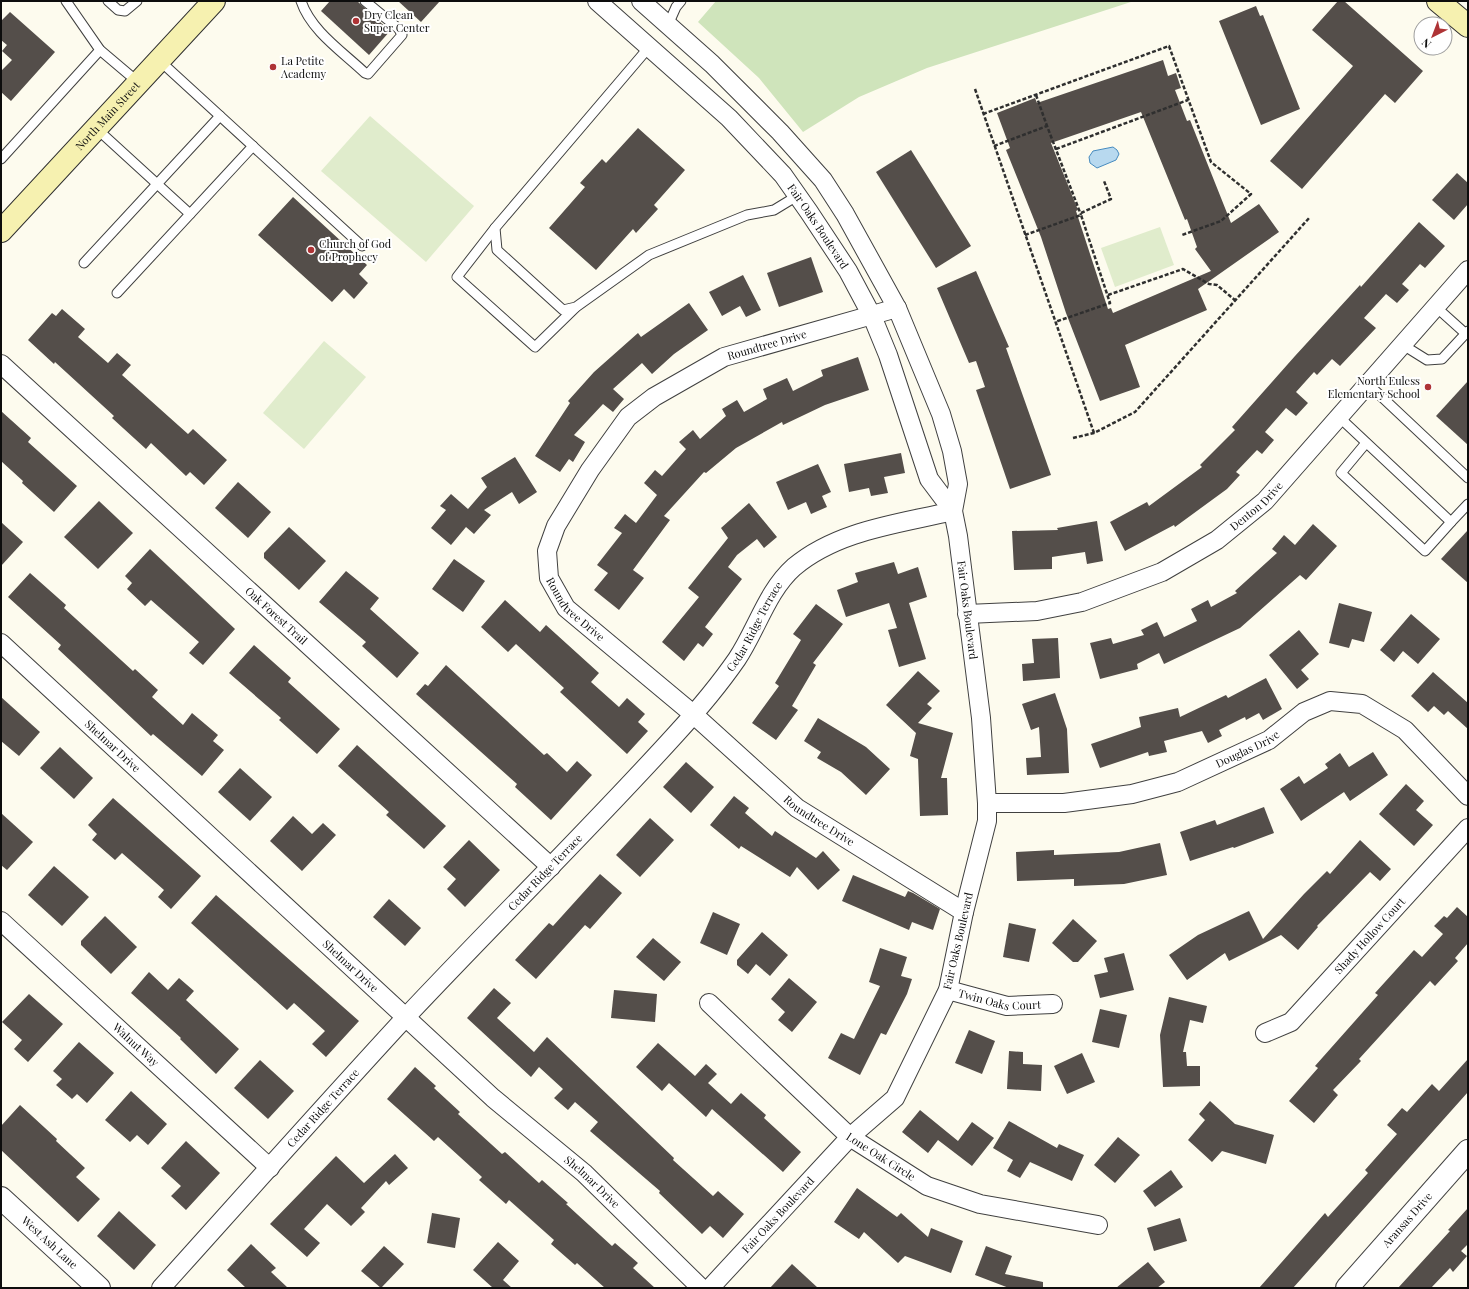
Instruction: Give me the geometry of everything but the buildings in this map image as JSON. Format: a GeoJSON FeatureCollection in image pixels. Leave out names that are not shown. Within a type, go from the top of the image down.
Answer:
{"type":"FeatureCollection","features":[{"type":"Feature","properties":{"kind":"main road","name":"North Main Street"},"geometry":{"type":"LineString","coordinates":[[1,231],[139,84],[214,1]]}},
{"type":"Feature","properties":{"kind":"main road"},"geometry":{"type":"LineString","coordinates":[[1438,1],[1468,26]]}},
{"type":"Feature","properties":{"kind":"street","name":"Fair Oaks Boulevard"},"geometry":{"type":"LineString","coordinates":[[597,1],[650,46],[729,118],[783,175],[848,271],[872,316],[888,355],[929,479],[953,511]]}},
{"type":"Feature","properties":{"kind":"street","name":"Fair Oaks Boulevard"},"geometry":{"type":"LineString","coordinates":[[641,1],[712,64],[805,158],[823,180],[845,214],[897,308],[941,414],[952,450],[958,484],[953,511],[958,536],[981,718],[987,803],[987,822],[964,912],[948,990],[895,1098],[850,1137],[710,1288]]}},
{"type":"Feature","properties":{"kind":"street"},"geometry":{"type":"LineString","coordinates":[[650,46],[668,25]]}},
{"type":"Feature","properties":{"kind":"street"},"geometry":{"type":"LineString","coordinates":[[783,175],[805,158]]}},
{"type":"Feature","properties":{"kind":"street","name":"Denton Drive"},"geometry":{"type":"LineString","coordinates":[[967,614],[1037,611],[1082,602],[1162,572],[1217,540],[1265,500],[1468,270]]}},
{"type":"Feature","properties":{"kind":"street","name":"Roundtree Drive"},"geometry":{"type":"LineString","coordinates":[[897,308],[724,357],[654,397],[628,417],[590,470],[556,526],[547,551],[548,565],[550,578],[566,608],[693,714],[797,808],[964,912]]}},
{"type":"Feature","properties":{"kind":"street","name":"Oak Forest Trail"},"geometry":{"type":"LineString","coordinates":[[1,364],[551,867]]}},
{"type":"Feature","properties":{"kind":"street","name":"Cedar Ridge Terrace"},"geometry":{"type":"LineString","coordinates":[[160,1288],[406,1017],[551,867],[693,714],[713,691],[738,657],[780,582],[795,567],[828,545],[853,534],[953,511]]}},
{"type":"Feature","properties":{"kind":"street","name":"Shelmar Drive"},"geometry":{"type":"LineString","coordinates":[[1,643],[493,1098],[584,1173],[701,1288]]}},
{"type":"Feature","properties":{"kind":"street","name":"Douglas Drive"},"geometry":{"type":"LineString","coordinates":[[987,803],[1064,803],[1132,794],[1178,782],[1269,740],[1304,712],[1330,701],[1362,704],[1405,730],[1468,796]]}},
{"type":"Feature","properties":{"kind":"street","name":"Shady Hollow Court"},"geometry":{"type":"LineString","coordinates":[[1265,1034],[1291,1022],[1468,828]]}},
{"type":"Feature","properties":{"kind":"street","name":"Walnut Way"},"geometry":{"type":"LineString","coordinates":[[1,921],[270,1168]]}},
{"type":"Feature","properties":{"kind":"street","name":"Twin Oaks Court"},"geometry":{"type":"LineString","coordinates":[[948,990],[1008,1006],[1052,1004]]}},
{"type":"Feature","properties":{"kind":"street","name":"Lone Oak Circle"},"geometry":{"type":"LineString","coordinates":[[708,1003],[850,1137],[927,1186],[980,1204],[1098,1226]]}},
{"type":"Feature","properties":{"kind":"street","name":"Aransas Drive"},"geometry":{"type":"LineString","coordinates":[[1347,1288],[1468,1151]]}},
{"type":"Feature","properties":{"kind":"street","name":"West Ash Lane"},"geometry":{"type":"LineString","coordinates":[[1,1198],[99,1288]]}},
{"type":"Feature","properties":{"kind":"lane"},"geometry":{"type":"LineString","coordinates":[[66,1],[100,50],[139,84]]}},
{"type":"Feature","properties":{"kind":"lane"},"geometry":{"type":"LineString","coordinates":[[108,1],[118,10],[125,11],[137,1]]}},
{"type":"Feature","properties":{"kind":"lane"},"geometry":{"type":"LineString","coordinates":[[302,1],[313,24],[365,73],[368,74],[402,35],[399,29],[365,1]]}},
{"type":"Feature","properties":{"kind":"lane"},"geometry":{"type":"LineString","coordinates":[[668,25],[676,7],[681,1]]}},
{"type":"Feature","properties":{"kind":"lane"},"geometry":{"type":"LineString","coordinates":[[650,46],[495,228],[457,277],[535,347],[576,307],[649,255],[747,215],[774,210],[797,196]]}},
{"type":"Feature","properties":{"kind":"lane"},"geometry":{"type":"LineString","coordinates":[[1,159],[100,50]]}},
{"type":"Feature","properties":{"kind":"lane"},"geometry":{"type":"LineString","coordinates":[[160,61],[362,246]]}},
{"type":"Feature","properties":{"kind":"lane"},"geometry":{"type":"LineString","coordinates":[[84,263],[220,116]]}},
{"type":"Feature","properties":{"kind":"lane"},"geometry":{"type":"LineString","coordinates":[[97,129],[158,183],[190,214]]}},
{"type":"Feature","properties":{"kind":"lane"},"geometry":{"type":"LineString","coordinates":[[117,293],[253,146]]}},
{"type":"Feature","properties":{"kind":"lane"},"geometry":{"type":"LineString","coordinates":[[495,228],[497,250],[563,310],[576,307]]}},
{"type":"Feature","properties":{"kind":"lane"},"geometry":{"type":"LineString","coordinates":[[1403,345],[1427,360],[1442,359],[1467,333],[1436,307]]}},
{"type":"Feature","properties":{"kind":"lane"},"geometry":{"type":"LineString","coordinates":[[1368,384],[1468,478]]}},
{"type":"Feature","properties":{"kind":"lane"},"geometry":{"type":"LineString","coordinates":[[1339,417],[1451,522]]}},
{"type":"Feature","properties":{"kind":"lane"},"geometry":{"type":"LineString","coordinates":[[1366,443],[1341,472],[1425,551],[1468,504]]}},
{"type":"Feature","properties":{"kind":"path"},"geometry":{"type":"LineString","coordinates":[[983,114],[1169,46],[1211,162],[1251,194],[1220,221],[1182,235]]}},
{"type":"Feature","properties":{"kind":"path"},"geometry":{"type":"LineString","coordinates":[[975,89],[1094,433]]}},
{"type":"Feature","properties":{"kind":"path"},"geometry":{"type":"LineString","coordinates":[[1036,95],[1081,214],[1110,303],[1055,322]]}},
{"type":"Feature","properties":{"kind":"path"},"geometry":{"type":"LineString","coordinates":[[1056,149],[1188,100]]}},
{"type":"Feature","properties":{"kind":"path"},"geometry":{"type":"LineString","coordinates":[[994,146],[1047,126]]}},
{"type":"Feature","properties":{"kind":"path"},"geometry":{"type":"LineString","coordinates":[[1025,234],[1081,214],[1111,199],[1104,181]]}},
{"type":"Feature","properties":{"kind":"path"},"geometry":{"type":"LineString","coordinates":[[1074,438],[1094,433],[1135,412],[1310,217]]}},
{"type":"Feature","properties":{"kind":"path"},"geometry":{"type":"LineString","coordinates":[[1108,296],[1183,269],[1209,284],[1217,284],[1236,301]]}},
{"type":"Feature","properties":{"kind":"green space"},"geometry":{"type":"Polygon","coordinates":[[[716,1],[1134,1],[927,68],[859,97],[803,132],[759,78],[698,22],[716,1]]]}},
{"type":"Feature","properties":{"kind":"green space"},"geometry":{"type":"Polygon","coordinates":[[[370,116],[474,206],[426,262],[321,171],[370,116]]]}},
{"type":"Feature","properties":{"kind":"green space"},"geometry":{"type":"Polygon","coordinates":[[[1160,227],[1174,265],[1115,287],[1101,248],[1160,227]]]}},
{"type":"Feature","properties":{"kind":"green space"},"geometry":{"type":"Polygon","coordinates":[[[324,341],[366,377],[304,449],[263,413],[324,341]]]}},
{"type":"Feature","properties":{"kind":"water"},"geometry":{"type":"Polygon","coordinates":[[[1113,147],[1119,154],[1116,160],[1097,168],[1090,163],[1089,157],[1093,151],[1113,147]]]}},
{"type":"Feature","properties":{"kind":"place","name":"Dry Clean Super Center"},"geometry":{"type":"Point","coordinates":[356,21]}},
{"type":"Feature","properties":{"kind":"place","name":"La Petite Academy"},"geometry":{"type":"Point","coordinates":[273,67]}},
{"type":"Feature","properties":{"kind":"place","name":"Church of God of Prophecy"},"geometry":{"type":"Point","coordinates":[311,250]}},
{"type":"Feature","properties":{"kind":"place","name":"North Euless Elementary School"},"geometry":{"type":"Point","coordinates":[1428,387]}}]}
